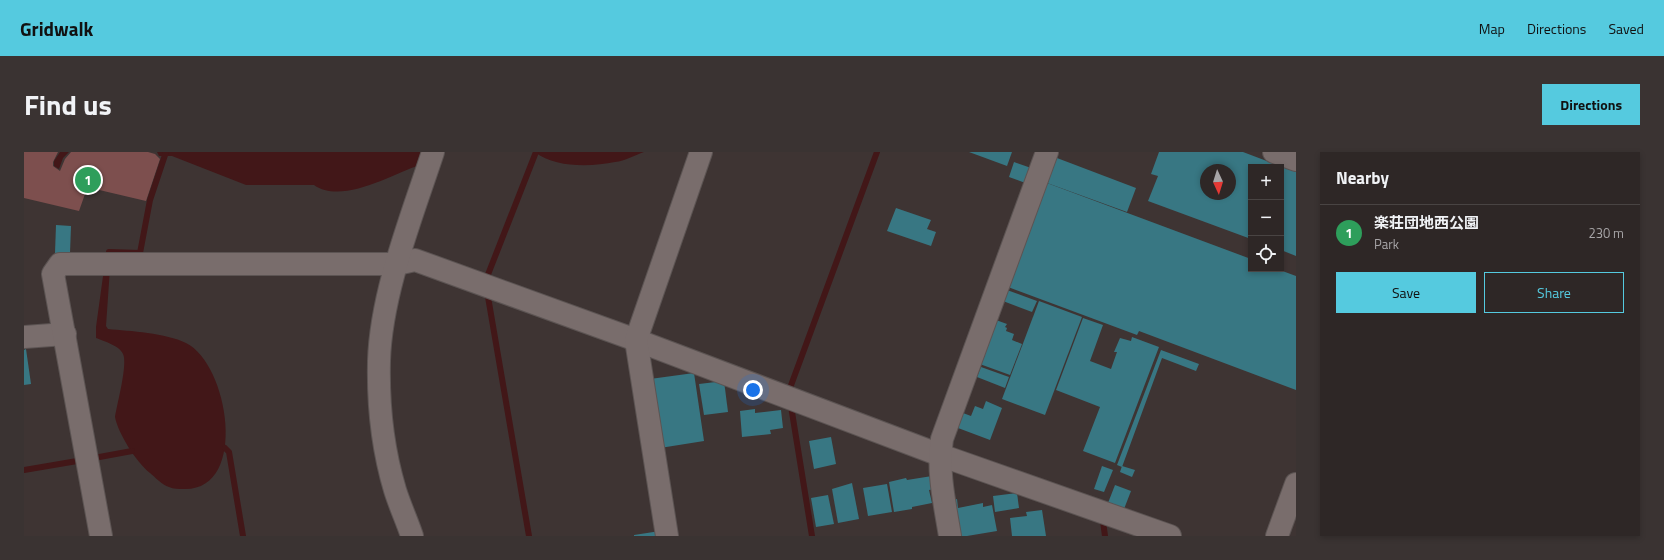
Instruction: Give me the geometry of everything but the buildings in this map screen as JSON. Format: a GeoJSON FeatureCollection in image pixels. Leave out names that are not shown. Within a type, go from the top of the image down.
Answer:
{"type":"FeatureCollection","features":[{"type":"Feature","properties":{"kind":"street"},"geometry":{"type":"LineString","coordinates":[[412,536],[395,490],[385,446],[381,408],[379,360],[384,317],[396,264],[433,152]]}},
{"type":"Feature","properties":{"kind":"street"},"geometry":{"type":"LineString","coordinates":[[667,536],[636,340],[702,152]]}},
{"type":"Feature","properties":{"kind":"street"},"geometry":{"type":"LineString","coordinates":[[950,536],[940,455],[942,439],[1047,152]]}},
{"type":"Feature","properties":{"kind":"street"},"geometry":{"type":"LineString","coordinates":[[1274,152],[1296,160]]}},
{"type":"Feature","properties":{"kind":"street"},"geometry":{"type":"LineString","coordinates":[[101,536],[53,274],[60,264],[396,264],[415,260],[636,340],[940,455],[1170,536]]}},
{"type":"Feature","properties":{"kind":"street"},"geometry":{"type":"LineString","coordinates":[[24,337],[65,334]]}},
{"type":"Feature","properties":{"kind":"street"},"geometry":{"type":"LineString","coordinates":[[1277,536],[1296,484]]}},
{"type":"Feature","properties":{"kind":"shaded area"},"geometry":{"type":"Polygon","coordinates":[[[24,152],[58,152],[53,162],[53,166],[60,171],[65,159],[71,152],[148,152],[155,154],[160,159],[146,201],[95,189],[85,194],[79,211],[24,198],[24,152]]]}},
{"type":"Feature","properties":{"kind":"shaded area"},"geometry":{"type":"Polygon","coordinates":[[[60,152],[69,152],[63,158],[59,169],[54,166],[54,161],[60,152]]]}},
{"type":"Feature","properties":{"kind":"shaded area"},"geometry":{"type":"Polygon","coordinates":[[[157,152],[424,152],[420,165],[367,186],[338,192],[325,190],[314,185],[246,185],[172,156],[159,156],[157,152]]]}},
{"type":"Feature","properties":{"kind":"shaded area"},"geometry":{"type":"Polygon","coordinates":[[[535,152],[644,152],[626,159],[605,164],[574,165],[553,161],[535,152]]]}},
{"type":"Feature","properties":{"kind":"shaded area"},"geometry":{"type":"Polygon","coordinates":[[[110,268],[106,326],[108,329],[158,335],[186,343],[201,355],[213,375],[221,399],[226,425],[225,449],[218,470],[205,484],[184,489],[172,488],[164,485],[139,462],[128,447],[120,431],[115,417],[123,375],[123,354],[115,346],[96,338],[96,327],[104,269],[110,268]]]}},
{"type":"Feature","properties":{"kind":"waterway"},"geometry":{"type":"LineString","coordinates":[[109,258],[109,252],[140,253],[150,200],[166,152]]}},
{"type":"Feature","properties":{"kind":"waterway"},"geometry":{"type":"LineString","coordinates":[[487,277],[536,152]]}},
{"type":"Feature","properties":{"kind":"waterway"},"geometry":{"type":"LineString","coordinates":[[790,388],[877,152]]}},
{"type":"Feature","properties":{"kind":"waterway"},"geometry":{"type":"LineString","coordinates":[[487,291],[529,536]]}},
{"type":"Feature","properties":{"kind":"waterway"},"geometry":{"type":"LineString","coordinates":[[791,406],[812,536]]}},
{"type":"Feature","properties":{"kind":"waterway"},"geometry":{"type":"LineString","coordinates":[[225,448],[229,452],[243,536]]}},
{"type":"Feature","properties":{"kind":"waterway"},"geometry":{"type":"LineString","coordinates":[[94,458],[132,451]]}},
{"type":"Feature","properties":{"kind":"waterway"},"geometry":{"type":"LineString","coordinates":[[24,470],[83,460]]}},
{"type":"Feature","properties":{"kind":"waterway"},"geometry":{"type":"LineString","coordinates":[[1103,521],[1105,536]]}},
{"type":"Feature","properties":{"kind":"place","name":"楽荘団地西公園"},"geometry":{"type":"Point","coordinates":[88,180]}}]}
